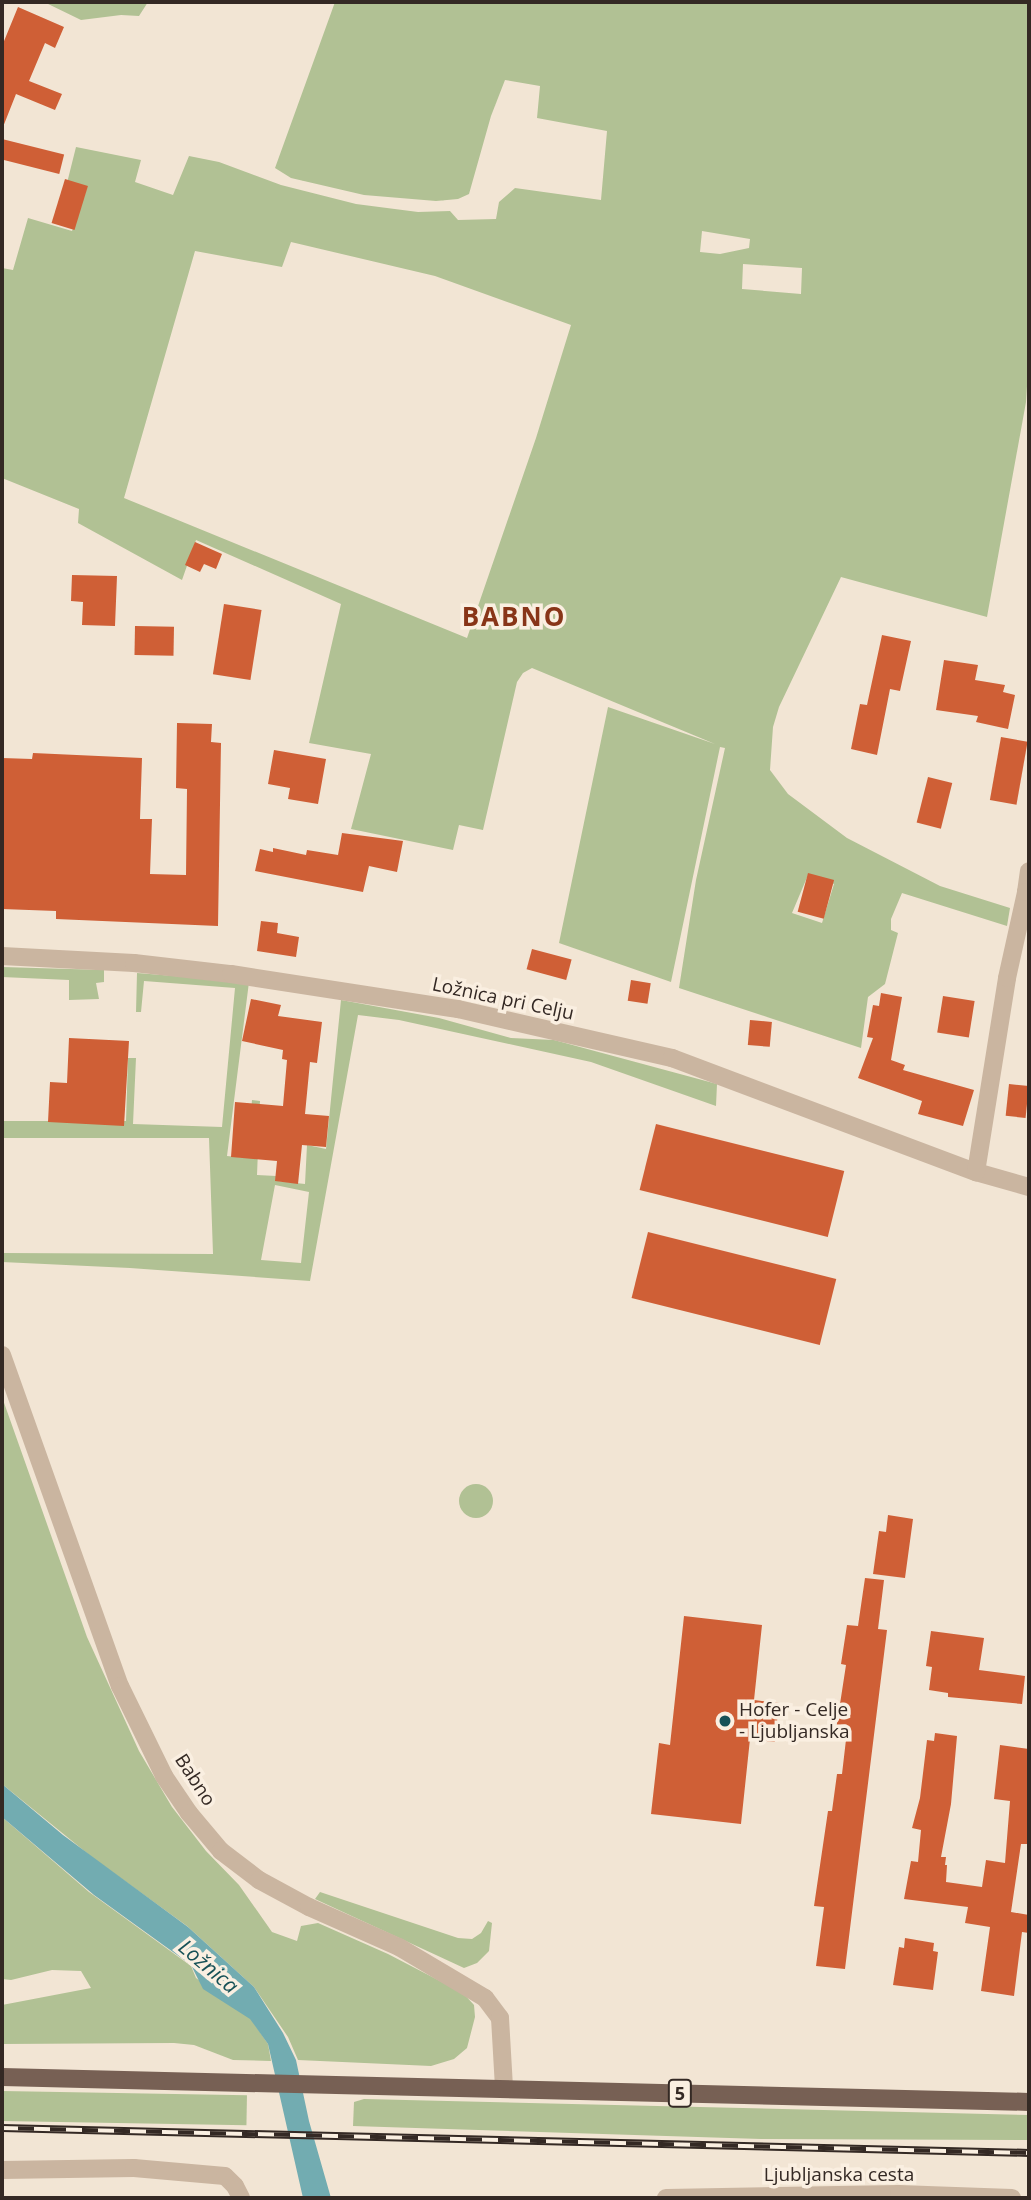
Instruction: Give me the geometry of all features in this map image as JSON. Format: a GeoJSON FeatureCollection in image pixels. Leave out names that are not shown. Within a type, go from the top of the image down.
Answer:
{"type":"FeatureCollection","features":[{"type":"Feature","properties":{"kind":"main road","name":"5"},"geometry":{"type":"LineString","coordinates":[[2,2077],[1029,2102]]}},
{"type":"Feature","properties":{"kind":"street"},"geometry":{"type":"LineString","coordinates":[[976,1172],[1007,978],[1028,892],[1029,871]]}},
{"type":"Feature","properties":{"kind":"street","name":"Ložnica pri Celju"},"geometry":{"type":"LineString","coordinates":[[2,956],[162,966],[458,1009],[672,1058],[976,1172],[1029,1186]]}},
{"type":"Feature","properties":{"kind":"street","name":"Babno"},"geometry":{"type":"LineString","coordinates":[[2,1355],[120,1686],[164,1776],[183,1804],[221,1851],[259,1880],[309,1907],[399,1947],[485,1998],[500,2018],[504,2088]]}},
{"type":"Feature","properties":{"kind":"street"},"geometry":{"type":"LineString","coordinates":[[2,2169],[134,2168],[225,2176],[235,2186],[241,2198]]}},
{"type":"Feature","properties":{"kind":"street","name":"Ljubljanska cesta"},"geometry":{"type":"LineString","coordinates":[[666,2198],[899,2194],[1012,2198]]}},
{"type":"Feature","properties":{"kind":"green space"},"geometry":{"type":"Polygon","coordinates":[[[44,2],[148,2],[139,16],[121,15],[81,20],[44,2]]]}},
{"type":"Feature","properties":{"kind":"green space"},"geometry":{"type":"Polygon","coordinates":[[[335,2],[1029,2],[1029,355],[1026,402],[987,617],[841,577],[779,707],[773,727],[770,770],[788,794],[847,838],[940,886],[1010,908],[1007,926],[902,893],[891,919],[891,930],[898,933],[885,984],[868,997],[861,1048],[679,988],[696,880],[725,748],[720,747],[671,982],[559,943],[608,707],[715,744],[532,668],[523,673],[517,682],[483,830],[459,825],[453,850],[351,829],[371,754],[309,743],[341,604],[196,540],[182,580],[78,523],[79,509],[2,478],[2,268],[13,270],[28,218],[72,231],[87,188],[67,183],[76,147],[141,160],[135,182],[173,195],[189,156],[219,162],[281,185],[356,204],[418,212],[450,211],[458,220],[496,219],[499,202],[515,188],[601,200],[607,131],[537,118],[540,86],[505,80],[491,116],[469,194],[458,199],[436,201],[364,195],[291,178],[275,168],[335,2]],[[702,231],[700,252],[720,254],[749,248],[750,239],[702,231]],[[291,242],[282,267],[195,251],[124,498],[467,638],[536,438],[571,325],[435,276],[291,242]],[[743,264],[742,289],[801,294],[802,268],[743,264]],[[808,875],[792,913],[822,923],[834,884],[808,875]]]}},
{"type":"Feature","properties":{"kind":"green space"},"geometry":{"type":"Polygon","coordinates":[[[2,967],[104,970],[104,982],[96,983],[99,999],[69,1000],[69,980],[2,977],[2,967]]]}},
{"type":"Feature","properties":{"kind":"green space"},"geometry":{"type":"Polygon","coordinates":[[[137,973],[249,982],[227,1156],[247,1158],[252,1100],[260,1101],[257,1175],[276,1176],[278,1181],[305,1184],[307,1145],[326,1149],[341,1000],[439,1018],[511,1038],[554,1040],[717,1084],[716,1106],[591,1062],[399,1020],[358,1015],[310,1281],[2,1262],[2,1253],[213,1254],[209,1138],[2,1138],[2,1121],[126,1121],[128,1058],[136,1058],[133,1124],[222,1127],[235,988],[144,981],[141,1012],[136,1012],[137,973]],[[275,1185],[261,1260],[301,1263],[309,1192],[275,1185]]]}},
{"type":"Feature","properties":{"kind":"green space"},"geometry":{"type":"Polygon","coordinates":[[[2,1397],[87,1637],[139,1751],[172,1807],[206,1851],[239,1885],[272,1932],[297,1941],[301,1926],[318,1923],[388,1954],[463,1993],[474,2005],[475,2017],[467,2048],[454,2059],[431,2066],[298,2060],[288,2037],[254,1987],[187,1926],[93,1858],[2,1784],[2,1397]]]}},
{"type":"Feature","properties":{"kind":"green space"},"geometry":{"type":"Polygon","coordinates":[[[476,1484],[488,1489],[493,1501],[488,1513],[476,1518],[464,1513],[459,1501],[464,1489],[476,1484]]]}},
{"type":"Feature","properties":{"kind":"green space"},"geometry":{"type":"Polygon","coordinates":[[[2,1817],[89,1892],[191,1966],[196,1978],[251,2019],[268,2044],[271,2061],[233,2060],[194,2045],[174,2043],[2,2044],[2,2005],[91,1988],[81,1971],[52,1970],[11,1980],[2,1979],[2,1817]]]}},
{"type":"Feature","properties":{"kind":"green space"},"geometry":{"type":"Polygon","coordinates":[[[320,1892],[458,1938],[472,1939],[481,1933],[488,1921],[492,1923],[489,1951],[477,1963],[464,1968],[315,1899],[320,1892]]]}},
{"type":"Feature","properties":{"kind":"green space"},"geometry":{"type":"Polygon","coordinates":[[[2,2091],[247,2095],[246,2125],[2,2121],[2,2091]]]}},
{"type":"Feature","properties":{"kind":"green space"},"geometry":{"type":"Polygon","coordinates":[[[364,2099],[1029,2115],[1029,2140],[761,2139],[353,2126],[354,2102],[364,2099]]]}},
{"type":"Feature","properties":{"kind":"water","name":"Ložnica"},"geometry":{"type":"Polygon","coordinates":[[[2,1784],[63,1835],[188,1927],[254,1987],[283,2033],[296,2060],[309,2121],[331,2198],[303,2198],[268,2044],[250,2019],[203,1989],[191,1965],[94,1895],[2,1817],[2,1784]]]}},
{"type":"Feature","properties":{"kind":"building"},"geometry":{"type":"Polygon","coordinates":[[[18,7],[64,27],[55,48],[45,43],[29,81],[62,94],[55,110],[16,94],[3,127],[2,46],[18,7]]]}},
{"type":"Feature","properties":{"kind":"building"},"geometry":{"type":"Polygon","coordinates":[[[2,139],[64,154],[59,174],[2,160],[2,139]]]}},
{"type":"Feature","properties":{"kind":"building"},"geometry":{"type":"Polygon","coordinates":[[[65,179],[88,186],[75,230],[52,223],[65,179]]]}},
{"type":"Feature","properties":{"kind":"building"},"geometry":{"type":"Polygon","coordinates":[[[195,542],[222,554],[216,569],[204,564],[200,572],[185,565],[195,542]]]}},
{"type":"Feature","properties":{"kind":"building"},"geometry":{"type":"Polygon","coordinates":[[[72,575],[117,576],[115,626],[82,625],[83,602],[71,601],[72,575]]]}},
{"type":"Feature","properties":{"kind":"building"},"geometry":{"type":"Polygon","coordinates":[[[224,604],[262,610],[250,680],[213,674],[224,604]]]}},
{"type":"Feature","properties":{"kind":"building"},"geometry":{"type":"Polygon","coordinates":[[[135,626],[174,627],[173,656],[134,655],[135,626]]]}},
{"type":"Feature","properties":{"kind":"building"},"geometry":{"type":"Polygon","coordinates":[[[882,635],[911,641],[900,691],[890,689],[877,755],[851,749],[860,704],[867,705],[882,635]]]}},
{"type":"Feature","properties":{"kind":"building"},"geometry":{"type":"Polygon","coordinates":[[[944,660],[978,665],[975,680],[1005,685],[1003,692],[1015,695],[1008,729],[976,722],[978,716],[936,710],[944,660]]]}},
{"type":"Feature","properties":{"kind":"building"},"geometry":{"type":"Polygon","coordinates":[[[177,723],[212,724],[211,742],[221,743],[218,926],[56,919],[56,911],[2,909],[2,758],[32,759],[33,753],[142,758],[140,819],[152,819],[150,874],[186,875],[187,789],[176,788],[177,723]]]}},
{"type":"Feature","properties":{"kind":"building"},"geometry":{"type":"Polygon","coordinates":[[[1001,737],[1028,742],[1016,805],[990,800],[1001,737]]]}},
{"type":"Feature","properties":{"kind":"building"},"geometry":{"type":"Polygon","coordinates":[[[274,750],[326,759],[318,804],[288,799],[290,788],[268,784],[274,750]]]}},
{"type":"Feature","properties":{"kind":"building"},"geometry":{"type":"Polygon","coordinates":[[[928,777],[952,783],[941,829],[917,823],[928,777]]]}},
{"type":"Feature","properties":{"kind":"building"},"geometry":{"type":"Polygon","coordinates":[[[342,833],[403,841],[397,872],[369,866],[363,892],[255,871],[260,849],[273,852],[273,848],[306,855],[307,850],[338,855],[342,833]]]}},
{"type":"Feature","properties":{"kind":"building"},"geometry":{"type":"Polygon","coordinates":[[[808,873],[834,880],[824,919],[798,912],[808,873]]]}},
{"type":"Feature","properties":{"kind":"building"},"geometry":{"type":"Polygon","coordinates":[[[261,921],[278,923],[277,933],[299,937],[296,957],[257,951],[261,921]]]}},
{"type":"Feature","properties":{"kind":"building"},"geometry":{"type":"Polygon","coordinates":[[[532,949],[572,960],[566,980],[527,969],[532,949]]]}},
{"type":"Feature","properties":{"kind":"building"},"geometry":{"type":"Polygon","coordinates":[[[631,980],[651,983],[647,1004],[628,1001],[631,980]]]}},
{"type":"Feature","properties":{"kind":"building"},"geometry":{"type":"Polygon","coordinates":[[[881,993],[902,997],[891,1060],[905,1065],[903,1070],[974,1090],[963,1126],[918,1114],[922,1101],[858,1078],[873,1038],[867,1037],[873,1005],[879,1006],[881,993]]]}},
{"type":"Feature","properties":{"kind":"building"},"geometry":{"type":"Polygon","coordinates":[[[943,996],[975,1001],[969,1038],[937,1033],[943,996]]]}},
{"type":"Feature","properties":{"kind":"building"},"geometry":{"type":"Polygon","coordinates":[[[251,999],[281,1005],[278,1016],[322,1022],[317,1063],[310,1062],[305,1114],[329,1116],[326,1147],[302,1145],[298,1184],[275,1181],[277,1161],[231,1157],[235,1102],[283,1106],[287,1060],[282,1059],[283,1050],[242,1041],[251,999]]]}},
{"type":"Feature","properties":{"kind":"building"},"geometry":{"type":"Polygon","coordinates":[[[750,1020],[772,1022],[770,1047],[748,1045],[750,1020]]]}},
{"type":"Feature","properties":{"kind":"building"},"geometry":{"type":"Polygon","coordinates":[[[69,1038],[129,1041],[124,1126],[48,1122],[50,1082],[67,1083],[69,1038]]]}},
{"type":"Feature","properties":{"kind":"building"},"geometry":{"type":"Polygon","coordinates":[[[1009,1084],[1029,1086],[1026,1118],[1006,1116],[1009,1084]]]}},
{"type":"Feature","properties":{"kind":"building"},"geometry":{"type":"Polygon","coordinates":[[[656,1124],[844,1171],[828,1237],[640,1190],[656,1124]]]}},
{"type":"Feature","properties":{"kind":"building"},"geometry":{"type":"Polygon","coordinates":[[[648,1232],[836,1279],[820,1345],[632,1298],[648,1232]]]}},
{"type":"Feature","properties":{"kind":"building"},"geometry":{"type":"Polygon","coordinates":[[[888,1515],[913,1519],[905,1578],[873,1574],[879,1531],[886,1532],[888,1515]]]}},
{"type":"Feature","properties":{"kind":"building"},"geometry":{"type":"Polygon","coordinates":[[[865,1578],[884,1580],[878,1629],[887,1630],[845,1969],[816,1966],[824,1907],[814,1906],[828,1811],[832,1811],[837,1774],[842,1774],[847,1731],[836,1730],[846,1665],[841,1664],[847,1625],[858,1626],[865,1578]]]}},
{"type":"Feature","properties":{"kind":"building","name":"Hofer - Celje - Ljubljanska"},"geometry":{"type":"Polygon","coordinates":[[[684,1616],[762,1625],[754,1700],[779,1703],[775,1742],[750,1739],[741,1824],[651,1814],[659,1743],[670,1745],[684,1616]]]}},
{"type":"Feature","properties":{"kind":"building"},"geometry":{"type":"Polygon","coordinates":[[[931,1631],[984,1638],[979,1670],[1025,1676],[1022,1704],[948,1697],[948,1693],[929,1690],[932,1667],[926,1666],[931,1631]]]}},
{"type":"Feature","properties":{"kind":"building"},"geometry":{"type":"Polygon","coordinates":[[[935,1733],[957,1736],[951,1804],[941,1857],[946,1857],[946,1882],[982,1887],[986,1860],[1005,1863],[1010,1801],[994,1799],[1000,1745],[1029,1749],[1029,1844],[1021,1844],[1011,1912],[1029,1915],[1029,1933],[1022,1932],[1014,1996],[981,1991],[990,1927],[965,1923],[968,1907],[904,1899],[911,1861],[918,1862],[921,1830],[912,1828],[920,1798],[927,1740],[934,1741],[935,1733]]]}},
{"type":"Feature","properties":{"kind":"building"},"geometry":{"type":"Polygon","coordinates":[[[905,1938],[934,1943],[933,1951],[938,1952],[933,1990],[893,1985],[899,1947],[904,1948],[905,1938]]]}},
{"type":"Feature","properties":{"kind":"railway"},"geometry":{"type":"LineString","coordinates":[[2,2128],[1029,2153]]}},
{"type":"Feature","properties":{"kind":"place","name":"Hofer - Celje - Ljubljanska"},"geometry":{"type":"Point","coordinates":[725,1721]}},
{"type":"Feature","properties":{"kind":"district","name":"BABNO"},"geometry":{"type":"Point","coordinates":[514,617]}}]}
